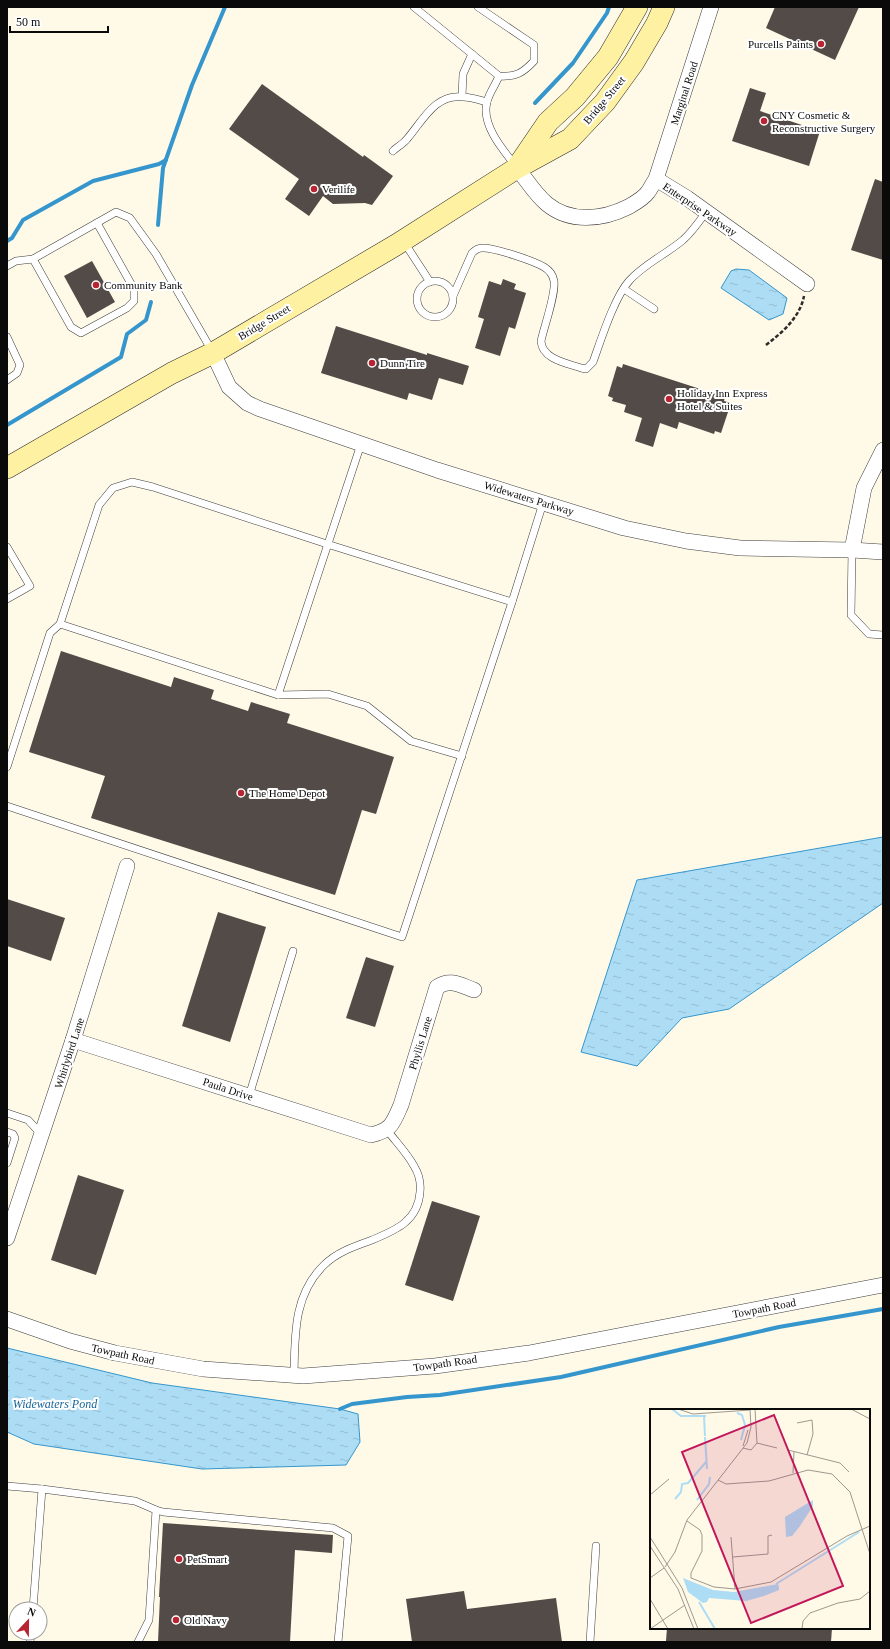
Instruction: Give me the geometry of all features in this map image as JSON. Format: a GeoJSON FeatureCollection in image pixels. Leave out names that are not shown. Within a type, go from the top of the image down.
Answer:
{"type":"FeatureCollection","features":[{"type":"Feature","properties":{"kind":"main road","name":"Bridge Street"},"geometry":{"type":"LineString","coordinates":[[517,168],[548,122],[575,97],[608,57],[637,7]]}},
{"type":"Feature","properties":{"kind":"main road","name":"Bridge Street"},"geometry":{"type":"LineString","coordinates":[[7,468],[172,373],[213,353],[403,240],[517,168],[570,140],[605,102],[634,62],[657,23],[664,7]]}},
{"type":"Feature","properties":{"kind":"street","name":"Marginal Road"},"geometry":{"type":"LineString","coordinates":[[656,179],[711,7]]}},
{"type":"Feature","properties":{"kind":"street","name":"Enterprise Parkway"},"geometry":{"type":"LineString","coordinates":[[517,168],[546,203],[560,212],[579,217],[598,218],[617,212],[636,202],[648,193],[656,179],[706,212],[807,284]]}},
{"type":"Feature","properties":{"kind":"street","name":"Widewaters Parkway"},"geometry":{"type":"LineString","coordinates":[[213,353],[230,387],[247,403],[260,410],[437,470],[624,528],[686,541],[740,548],[883,552]]}},
{"type":"Feature","properties":{"kind":"street"},"geometry":{"type":"LineString","coordinates":[[852,550],[864,488],[883,450]]}},
{"type":"Feature","properties":{"kind":"street","name":"Whirlybird Lane"},"geometry":{"type":"LineString","coordinates":[[7,1238],[73,1040],[127,866]]}},
{"type":"Feature","properties":{"kind":"street","name":"Phyllis Lane"},"geometry":{"type":"LineString","coordinates":[[385,1131],[393,1122],[401,1105],[437,987],[444,982],[450,982],[474,990]]}},
{"type":"Feature","properties":{"kind":"street","name":"Paula Drive"},"geometry":{"type":"LineString","coordinates":[[73,1040],[371,1135],[385,1131]]}},
{"type":"Feature","properties":{"kind":"street","name":"Towpath Road"},"geometry":{"type":"LineString","coordinates":[[7,1319],[70,1341],[122,1355],[203,1369],[294,1376],[412,1368],[528,1353],[883,1285]]}},
{"type":"Feature","properties":{"kind":"lane"},"geometry":{"type":"LineString","coordinates":[[414,7],[499,76],[510,77],[524,71],[534,61],[534,45],[478,7]]}},
{"type":"Feature","properties":{"kind":"lane"},"geometry":{"type":"LineString","coordinates":[[462,96],[464,74],[472,54]]}},
{"type":"Feature","properties":{"kind":"lane"},"geometry":{"type":"LineString","coordinates":[[499,76],[487,102],[487,116],[494,139],[517,168]]}},
{"type":"Feature","properties":{"kind":"lane"},"geometry":{"type":"LineString","coordinates":[[392,151],[406,140],[425,116],[437,104],[450,98],[462,96],[487,102]]}},
{"type":"Feature","properties":{"kind":"lane"},"geometry":{"type":"LineString","coordinates":[[7,266],[16,261],[33,259],[116,212],[130,218],[156,254],[213,353]]}},
{"type":"Feature","properties":{"kind":"lane"},"geometry":{"type":"LineString","coordinates":[[453,296],[448,286],[442,283],[430,282],[421,289],[417,301],[426,315],[438,318],[443,316],[452,308],[453,296],[472,253],[477,249],[491,249],[544,266],[551,274],[554,288],[540,341],[541,347],[548,356],[586,369],[593,362],[624,289],[629,281],[649,262],[682,241],[706,212]]}},
{"type":"Feature","properties":{"kind":"lane"},"geometry":{"type":"LineString","coordinates":[[33,259],[71,327],[81,333],[127,308],[134,301],[134,289],[97,222]]}},
{"type":"Feature","properties":{"kind":"lane"},"geometry":{"type":"LineString","coordinates":[[403,240],[430,282]]}},
{"type":"Feature","properties":{"kind":"lane"},"geometry":{"type":"LineString","coordinates":[[624,289],[654,309]]}},
{"type":"Feature","properties":{"kind":"lane"},"geometry":{"type":"LineString","coordinates":[[7,337],[20,365],[17,374],[7,380]]}},
{"type":"Feature","properties":{"kind":"lane"},"geometry":{"type":"LineString","coordinates":[[278,695],[361,444]]}},
{"type":"Feature","properties":{"kind":"lane"},"geometry":{"type":"LineString","coordinates":[[7,767],[50,633],[60,624],[99,505],[113,488],[132,482],[153,487],[327,544],[512,602]]}},
{"type":"Feature","properties":{"kind":"lane"},"geometry":{"type":"LineString","coordinates":[[7,806],[402,937],[543,503]]}},
{"type":"Feature","properties":{"kind":"lane"},"geometry":{"type":"LineString","coordinates":[[7,547],[30,586],[7,599]]}},
{"type":"Feature","properties":{"kind":"lane"},"geometry":{"type":"LineString","coordinates":[[852,550],[851,615],[869,634],[883,635]]}},
{"type":"Feature","properties":{"kind":"lane"},"geometry":{"type":"LineString","coordinates":[[60,624],[278,695],[328,694],[367,706],[411,741],[462,756]]}},
{"type":"Feature","properties":{"kind":"lane"},"geometry":{"type":"LineString","coordinates":[[249,1096],[293,951]]}},
{"type":"Feature","properties":{"kind":"lane"},"geometry":{"type":"LineString","coordinates":[[7,1113],[28,1120],[42,1135]]}},
{"type":"Feature","properties":{"kind":"lane"},"geometry":{"type":"LineString","coordinates":[[294,1376],[295,1333],[299,1306],[312,1280],[324,1265],[342,1251],[389,1234],[405,1224],[414,1215],[420,1200],[421,1184],[415,1167],[385,1131]]}},
{"type":"Feature","properties":{"kind":"lane"},"geometry":{"type":"LineString","coordinates":[[7,1132],[13,1134],[15,1138],[7,1163]]}},
{"type":"Feature","properties":{"kind":"lane"},"geometry":{"type":"LineString","coordinates":[[7,1486],[135,1501],[156,1510],[171,1513],[333,1528],[348,1536],[338,1642]]}},
{"type":"Feature","properties":{"kind":"lane"},"geometry":{"type":"LineString","coordinates":[[33,1601],[42,1489]]}},
{"type":"Feature","properties":{"kind":"lane"},"geometry":{"type":"LineString","coordinates":[[138,1642],[149,1620],[156,1510]]}},
{"type":"Feature","properties":{"kind":"lane"},"geometry":{"type":"LineString","coordinates":[[590,1642],[596,1546]]}},
{"type":"Feature","properties":{"kind":"path"},"geometry":{"type":"LineString","coordinates":[[766,345],[783,332],[802,306],[807,284]]}},
{"type":"Feature","properties":{"kind":"water"},"geometry":{"type":"Polygon","coordinates":[[[736,269],[749,270],[787,298],[783,314],[769,320],[721,288],[731,271],[736,269]]]}},
{"type":"Feature","properties":{"kind":"water"},"geometry":{"type":"Polygon","coordinates":[[[883,837],[883,903],[729,1009],[682,1018],[637,1066],[581,1052],[637,880],[883,837]]]}},
{"type":"Feature","properties":{"kind":"water","name":"Widewaters Pond"},"geometry":{"type":"Polygon","coordinates":[[[7,1348],[152,1383],[340,1409],[358,1414],[360,1442],[346,1465],[202,1469],[34,1444],[7,1432],[7,1348]]]}},
{"type":"Feature","properties":{"kind":"building","name":"Purcells Paints"},"geometry":{"type":"Polygon","coordinates":[[[775,7],[859,7],[835,60],[766,28],[775,7]]]}},
{"type":"Feature","properties":{"kind":"building"},"geometry":{"type":"Polygon","coordinates":[[[262,84],[363,157],[364,155],[393,176],[372,205],[365,203],[333,204],[323,196],[309,216],[285,199],[299,179],[229,129],[262,84]]]}},
{"type":"Feature","properties":{"kind":"building","name":"CNY Cosmetic & Reconstructive Surgery"},"geometry":{"type":"Polygon","coordinates":[[[750,88],[766,93],[760,111],[820,131],[809,166],[732,141],[750,88]]]}},
{"type":"Feature","properties":{"kind":"building"},"geometry":{"type":"Polygon","coordinates":[[[875,179],[883,182],[883,260],[851,250],[875,179]]]}},
{"type":"Feature","properties":{"kind":"building"},"geometry":{"type":"Polygon","coordinates":[[[92,261],[115,302],[87,318],[64,276],[92,261]]]}},
{"type":"Feature","properties":{"kind":"building"},"geometry":{"type":"Polygon","coordinates":[[[503,279],[516,284],[514,289],[526,293],[515,329],[509,327],[500,356],[475,348],[484,319],[478,317],[489,281],[501,285],[503,279]]]}},
{"type":"Feature","properties":{"kind":"building","name":"Dunn Tire"},"geometry":{"type":"Polygon","coordinates":[[[336,326],[427,355],[427,353],[469,366],[463,385],[439,378],[432,400],[409,393],[407,400],[321,373],[336,326]]]}},
{"type":"Feature","properties":{"kind":"building","name":"Holiday Inn Express Hotel & Suites"},"geometry":{"type":"Polygon","coordinates":[[[623,364],[725,397],[724,401],[731,403],[721,433],[715,431],[714,434],[679,422],[677,429],[660,423],[653,447],[635,441],[642,418],[624,412],[626,405],[612,401],[613,398],[608,396],[617,366],[622,368],[623,364]]]}},
{"type":"Feature","properties":{"kind":"building","name":"The Home Depot"},"geometry":{"type":"Polygon","coordinates":[[[61,651],[171,687],[174,677],[214,690],[211,699],[248,711],[251,702],[290,714],[287,723],[394,757],[376,814],[362,810],[335,895],[91,818],[105,776],[29,752],[61,651]]]}},
{"type":"Feature","properties":{"kind":"building"},"geometry":{"type":"Polygon","coordinates":[[[7,899],[65,918],[51,961],[7,946],[7,899]]]}},
{"type":"Feature","properties":{"kind":"building"},"geometry":{"type":"Polygon","coordinates":[[[218,912],[266,927],[230,1042],[182,1026],[218,912]]]}},
{"type":"Feature","properties":{"kind":"building"},"geometry":{"type":"Polygon","coordinates":[[[366,957],[394,966],[375,1027],[346,1018],[366,957]]]}},
{"type":"Feature","properties":{"kind":"building"},"geometry":{"type":"Polygon","coordinates":[[[78,1175],[124,1190],[96,1275],[51,1260],[78,1175]]]}},
{"type":"Feature","properties":{"kind":"building"},"geometry":{"type":"Polygon","coordinates":[[[432,1201],[480,1216],[453,1301],[405,1285],[432,1201]]]}},
{"type":"Feature","properties":{"kind":"building"},"geometry":{"type":"Polygon","coordinates":[[[163,1523],[333,1535],[332,1553],[295,1550],[290,1642],[158,1642],[163,1523]]]}},
{"type":"Feature","properties":{"kind":"building"},"geometry":{"type":"Polygon","coordinates":[[[464,1591],[467,1609],[556,1598],[562,1642],[412,1642],[406,1599],[464,1591]]]}},
{"type":"Feature","properties":{"kind":"building"},"geometry":{"type":"Polygon","coordinates":[[[667,1629],[832,1629],[831,1642],[666,1641],[667,1629]]]}},
{"type":"Feature","properties":{"kind":"waterway"},"geometry":{"type":"LineString","coordinates":[[158,225],[163,168],[192,85],[225,7]]}},
{"type":"Feature","properties":{"kind":"waterway"},"geometry":{"type":"LineString","coordinates":[[535,103],[573,63],[607,13],[609,7]]}},
{"type":"Feature","properties":{"kind":"waterway"},"geometry":{"type":"LineString","coordinates":[[7,241],[12,238],[23,220],[93,181],[159,164],[166,160]]}},
{"type":"Feature","properties":{"kind":"waterway"},"geometry":{"type":"LineString","coordinates":[[7,425],[121,357],[127,334],[146,320],[151,302]]}},
{"type":"Feature","properties":{"kind":"waterway"},"geometry":{"type":"LineString","coordinates":[[340,1409],[352,1404],[407,1397],[440,1395],[561,1377],[779,1327],[883,1309]]}},
{"type":"Feature","properties":{"kind":"place","name":"Purcells Paints"},"geometry":{"type":"Point","coordinates":[821,44]}},
{"type":"Feature","properties":{"kind":"place","name":"CNY Cosmetic & Reconstructive Surgery"},"geometry":{"type":"Point","coordinates":[764,121]}},
{"type":"Feature","properties":{"kind":"place","name":"Verilife"},"geometry":{"type":"Point","coordinates":[314,189]}},
{"type":"Feature","properties":{"kind":"place","name":"Community Bank"},"geometry":{"type":"Point","coordinates":[96,285]}},
{"type":"Feature","properties":{"kind":"place","name":"Dunn Tire"},"geometry":{"type":"Point","coordinates":[372,363]}},
{"type":"Feature","properties":{"kind":"place","name":"Holiday Inn Express Hotel & Suites"},"geometry":{"type":"Point","coordinates":[669,399]}},
{"type":"Feature","properties":{"kind":"place","name":"The Home Depot"},"geometry":{"type":"Point","coordinates":[241,793]}},
{"type":"Feature","properties":{"kind":"place","name":"PetSmart"},"geometry":{"type":"Point","coordinates":[179,1559]}},
{"type":"Feature","properties":{"kind":"place","name":"Old Navy"},"geometry":{"type":"Point","coordinates":[176,1620]}}]}
